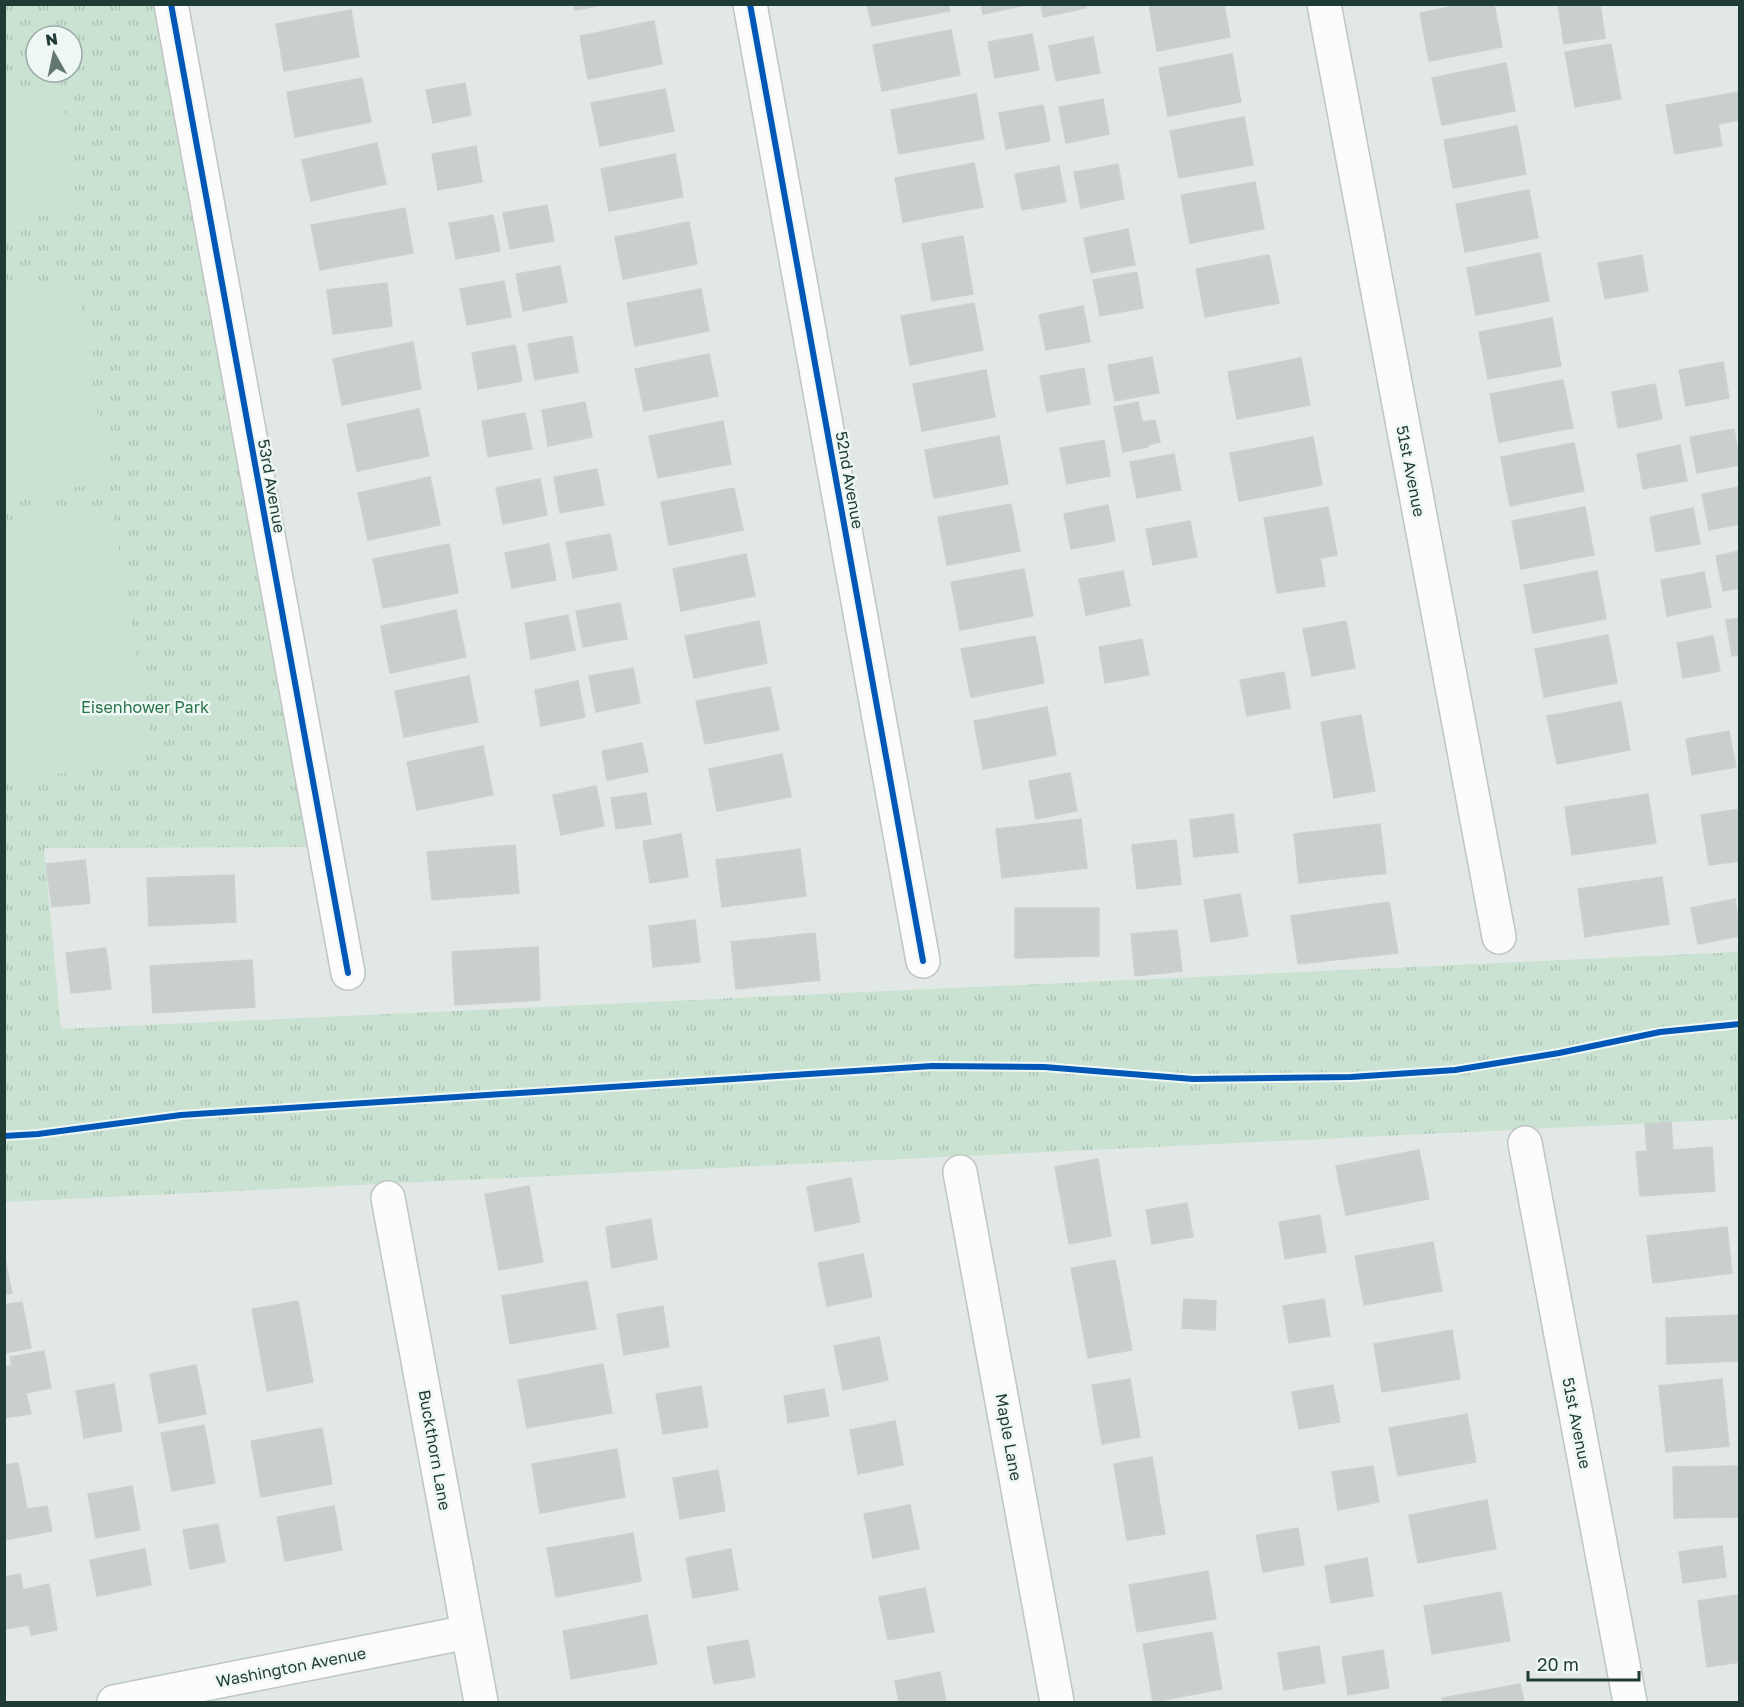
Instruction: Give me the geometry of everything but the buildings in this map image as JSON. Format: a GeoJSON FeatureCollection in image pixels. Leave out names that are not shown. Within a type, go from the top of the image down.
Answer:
{"type":"FeatureCollection","features":[{"type":"Feature","properties":{"kind":"street","name":"53rd Avenue"},"geometry":{"type":"LineString","coordinates":[[171,4],[348,973]]}},
{"type":"Feature","properties":{"kind":"street","name":"52nd Avenue"},"geometry":{"type":"LineString","coordinates":[[750,4],[923,961]]}},
{"type":"Feature","properties":{"kind":"street","name":"51st Avenue"},"geometry":{"type":"LineString","coordinates":[[1324,4],[1499,938]]}},
{"type":"Feature","properties":{"kind":"street","name":"51st Avenue"},"geometry":{"type":"LineString","coordinates":[[1525,1143],[1630,1702]]}},
{"type":"Feature","properties":{"kind":"street","name":"Maple Lane"},"geometry":{"type":"LineString","coordinates":[[960,1172],[1057,1702]]}},
{"type":"Feature","properties":{"kind":"street","name":"Buckthorn Lane"},"geometry":{"type":"LineString","coordinates":[[388,1198],[481,1702]]}},
{"type":"Feature","properties":{"kind":"street","name":"Washington Avenue"},"geometry":{"type":"LineString","coordinates":[[114,1702],[468,1632]]}},
{"type":"Feature","properties":{"kind":"green space","name":"Eisenhower Park"},"geometry":{"type":"Polygon","coordinates":[[[4,5],[158,5],[312,847],[44,848],[61,1029],[1739,952],[1739,1119],[5,1202],[4,5]]]}},
{"type":"Feature","properties":{"kind":"green space"},"geometry":{"type":"Polygon","coordinates":[[[61,84],[78,211],[5,221],[5,90],[61,84]]]}},
{"type":"Feature","properties":{"kind":"green space"},"geometry":{"type":"Polygon","coordinates":[[[77,280],[108,482],[5,498],[5,291],[77,280]]]}},
{"type":"Feature","properties":{"kind":"green space","name":"Eisenhower Park"},"geometry":{"type":"Polygon","coordinates":[[[112,505],[149,731],[125,765],[5,781],[5,521],[112,505]]]}},
{"type":"Feature","properties":{"kind":"cycle path"},"geometry":{"type":"LineString","coordinates":[[171,4],[348,973]]}},
{"type":"Feature","properties":{"kind":"cycle path"},"geometry":{"type":"LineString","coordinates":[[750,4],[923,961]]}},
{"type":"Feature","properties":{"kind":"cycle path"},"geometry":{"type":"LineString","coordinates":[[4,1136],[38,1134],[181,1115],[932,1066],[1044,1067],[1193,1079],[1351,1077],[1455,1070],[1559,1053],[1660,1032],[1740,1024]]}}]}
